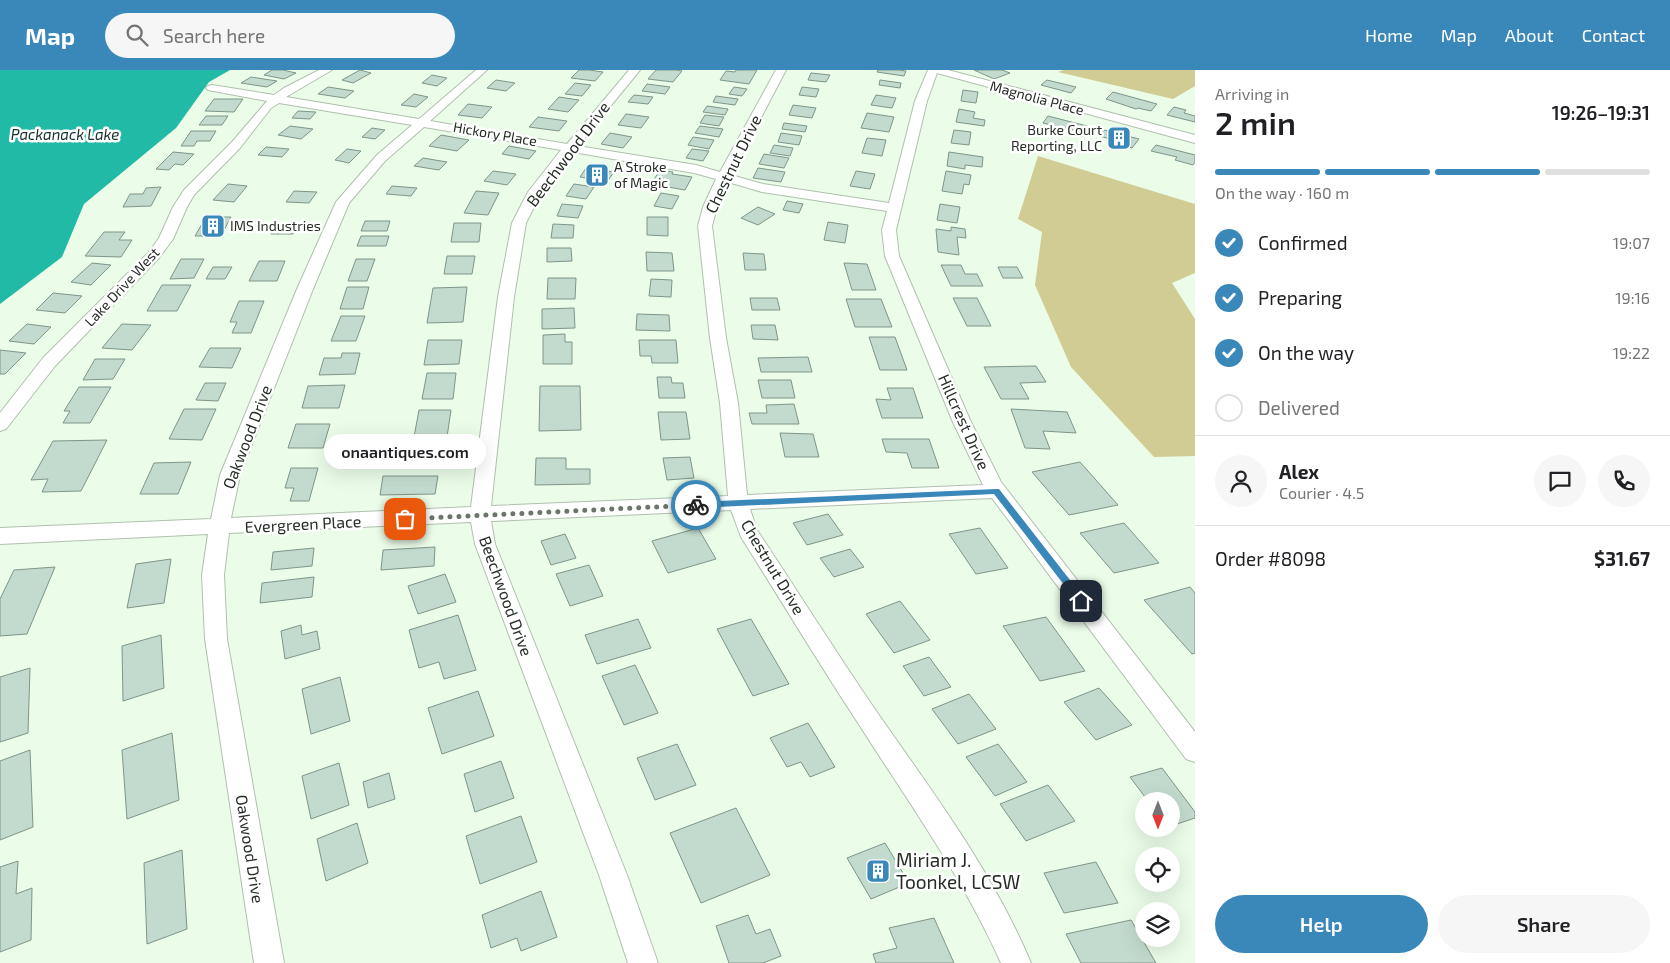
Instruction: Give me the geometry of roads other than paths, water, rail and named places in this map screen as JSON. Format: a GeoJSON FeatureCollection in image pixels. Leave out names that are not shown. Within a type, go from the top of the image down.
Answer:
{"type":"FeatureCollection","features":[{"type":"Feature","properties":{"kind":"street","name":"Lake Drive West"},"geometry":{"type":"LineString","coordinates":[[0,425],[49,362],[154,254],[166,239],[180,207],[189,193],[236,145],[258,116],[276,98],[298,84],[327,70]]}},
{"type":"Feature","properties":{"kind":"street","name":"Oakwood Drive"},"geometry":{"type":"LineString","coordinates":[[269,963],[216,639],[214,575],[219,528],[230,475],[305,289],[343,202],[381,158],[482,70]]}},
{"type":"Feature","properties":{"kind":"street","name":"Beechwood Drive"},"geometry":{"type":"LineString","coordinates":[[635,70],[570,147],[526,207],[515,240],[506,297],[480,515],[485,544],[613,875],[643,963]]}},
{"type":"Feature","properties":{"kind":"street","name":"Chestnut Drive"},"geometry":{"type":"LineString","coordinates":[[781,70],[723,178],[710,207],[705,226],[718,338],[729,402],[738,503],[748,532],[865,714],[954,845],[991,909],[1016,963]]}},
{"type":"Feature","properties":{"kind":"street","name":"Magnolia Place"},"geometry":{"type":"LineString","coordinates":[[935,70],[1195,139]]}},
{"type":"Feature","properties":{"kind":"street","name":"Hillcrest Drive"},"geometry":{"type":"LineString","coordinates":[[935,70],[930,73],[920,101],[894,208],[889,230],[892,256],[961,420],[996,491],[1195,751]]}},
{"type":"Feature","properties":{"kind":"street","name":"Hickory Place"},"geometry":{"type":"LineString","coordinates":[[212,88],[696,169],[762,188],[894,208]]}},
{"type":"Feature","properties":{"kind":"street","name":"Evergreen Place"},"geometry":{"type":"LineString","coordinates":[[0,536],[219,528],[996,491]]}},
{"type":"Feature","properties":{"kind":"water","name":"Packanack Lake"},"geometry":{"type":"Polygon","coordinates":[[[0,70],[230,70],[209,82],[176,128],[84,204],[62,257],[0,304],[0,70]]]}},
{"type":"Feature","properties":{"kind":"place","name":"Burke Court Reporting, LLC"},"geometry":{"type":"Point","coordinates":[1119,138]}},
{"type":"Feature","properties":{"kind":"place","name":"A Stroke of Magic"},"geometry":{"type":"Point","coordinates":[597,175]}},
{"type":"Feature","properties":{"kind":"place","name":"IMS Industries"},"geometry":{"type":"Point","coordinates":[213,226]}},
{"type":"Feature","properties":{"kind":"place","name":"onaantiques.com"},"geometry":{"type":"Point","coordinates":[405,519]}},
{"type":"Feature","properties":{"kind":"place","name":"Miriam J. Toonkel, LCSW"},"geometry":{"type":"Point","coordinates":[878,871]}}]}
